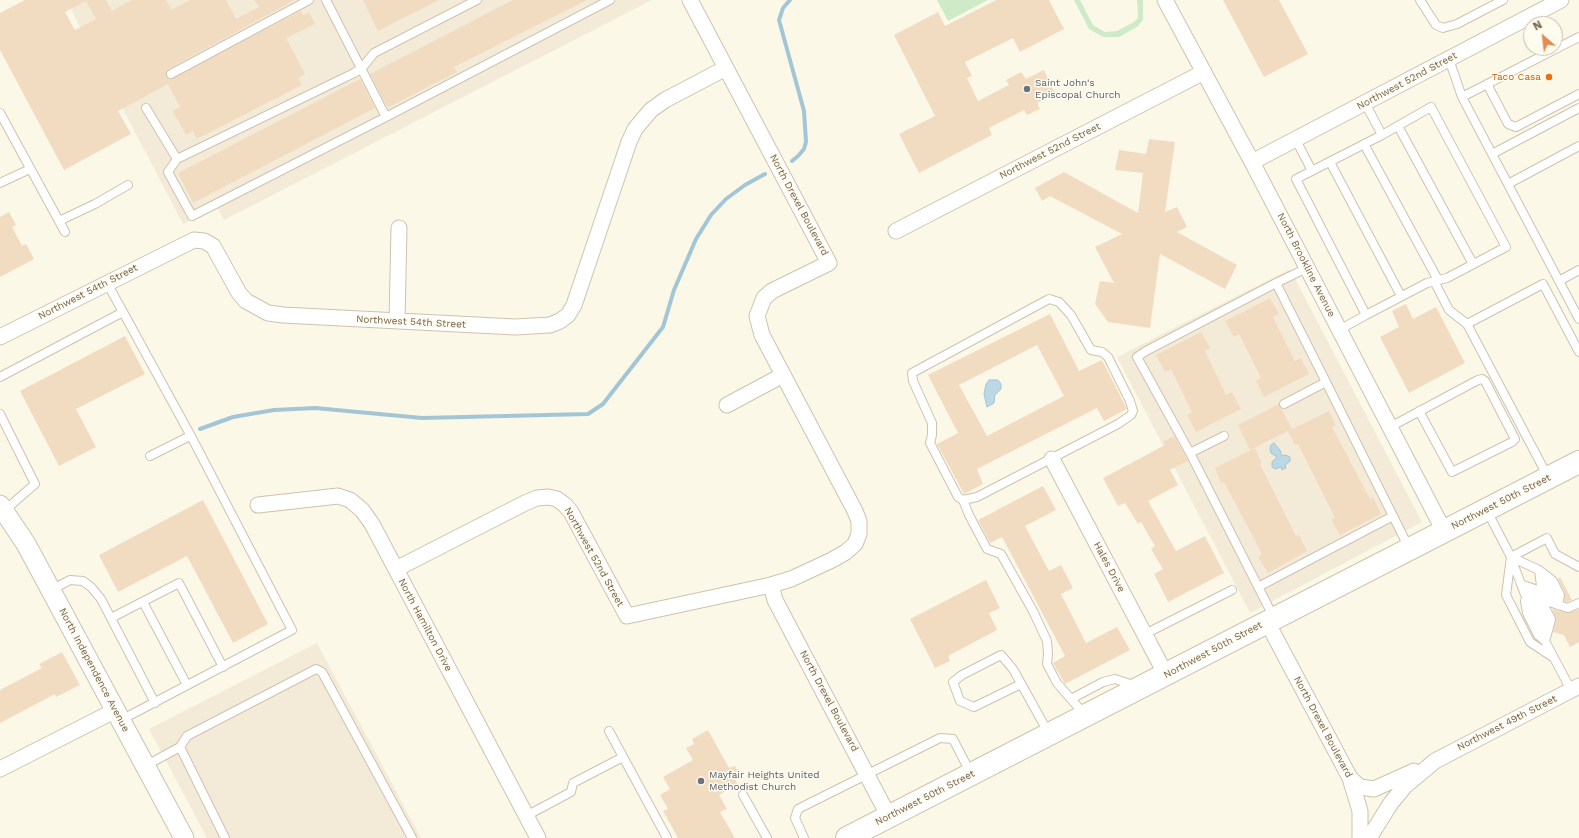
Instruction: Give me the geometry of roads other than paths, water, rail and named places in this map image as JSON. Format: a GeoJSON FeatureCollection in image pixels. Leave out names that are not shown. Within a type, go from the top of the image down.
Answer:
{"type":"FeatureCollection","features":[{"type":"Feature","properties":{"kind":"main road","name":"Northwest 50th Street"},"geometry":{"type":"LineString","coordinates":[[847,838],[1579,462]]}},
{"type":"Feature","properties":{"kind":"street","name":"North Drexel Boulevard"},"geometry":{"type":"LineString","coordinates":[[690,0],[829,262],[772,291],[764,298],[757,316],[759,326],[783,375],[856,512],[859,521],[859,534]]}},
{"type":"Feature","properties":{"kind":"street","name":"North Brookline Avenue"},"geometry":{"type":"LineString","coordinates":[[1165,0],[1252,162],[1444,532]]}},
{"type":"Feature","properties":{"kind":"street","name":"Northwest 52nd Street"},"geometry":{"type":"LineString","coordinates":[[1252,162],[1561,0]]}},
{"type":"Feature","properties":{"kind":"street","name":"Northwest 54th Street"},"geometry":{"type":"LineString","coordinates":[[0,336],[194,240],[204,241],[213,246],[239,292],[246,301],[268,313],[283,316],[523,327],[550,325],[560,321],[568,315],[574,305],[629,142],[635,129],[650,110],[665,100],[726,68]]}},
{"type":"Feature","properties":{"kind":"street","name":"Northwest 52nd Street"},"geometry":{"type":"LineString","coordinates":[[896,231],[1204,72]]}},
{"type":"Feature","properties":{"kind":"street"},"geometry":{"type":"LineString","coordinates":[[397,321],[399,228]]}},
{"type":"Feature","properties":{"kind":"street"},"geometry":{"type":"LineString","coordinates":[[727,405],[783,375]]}},
{"type":"Feature","properties":{"kind":"street","name":"Hales Drive"},"geometry":{"type":"LineString","coordinates":[[1052,459],[1166,675]]}},
{"type":"Feature","properties":{"kind":"street","name":"North Hamilton Drive"},"geometry":{"type":"LineString","coordinates":[[258,505],[338,496],[350,500],[362,510],[372,524],[538,838]]}},
{"type":"Feature","properties":{"kind":"street","name":"Northwest 52nd Street"},"geometry":{"type":"LineString","coordinates":[[396,569],[525,503],[537,498],[548,497],[557,499],[565,504],[571,512],[627,616],[771,585],[812,570],[846,552],[855,544],[859,534]]}},
{"type":"Feature","properties":{"kind":"street","name":"North Independence Avenue"},"geometry":{"type":"LineString","coordinates":[[2,508],[26,544],[184,838]]}},
{"type":"Feature","properties":{"kind":"street","name":"North Drexel Boulevard"},"geometry":{"type":"LineString","coordinates":[[771,585],[775,600],[889,817]]}},
{"type":"Feature","properties":{"kind":"street","name":"North Drexel Boulevard"},"geometry":{"type":"LineString","coordinates":[[1271,620],[1350,778],[1360,811],[1360,838]]}},
{"type":"Feature","properties":{"kind":"street","name":"Northwest 49th Street"},"geometry":{"type":"LineString","coordinates":[[1350,778],[1360,788],[1374,789],[1435,761],[1575,688]]}},
{"type":"Feature","properties":{"kind":"street"},"geometry":{"type":"LineString","coordinates":[[0,769],[118,715]]}},
{"type":"Feature","properties":{"kind":"street","name":"Northwest 49th Street"},"geometry":{"type":"LineString","coordinates":[[1368,838],[1404,786],[1435,761]]}},
{"type":"Feature","properties":{"kind":"lane"},"geometry":{"type":"LineString","coordinates":[[171,74],[309,0]]}},
{"type":"Feature","properties":{"kind":"lane"},"geometry":{"type":"LineString","coordinates":[[326,0],[386,117]]}},
{"type":"Feature","properties":{"kind":"lane"},"geometry":{"type":"LineString","coordinates":[[477,0],[374,53],[362,68],[354,73],[177,160],[168,172],[192,216],[610,0]]}},
{"type":"Feature","properties":{"kind":"lane"},"geometry":{"type":"LineString","coordinates":[[1420,0],[1436,25],[1443,28],[1457,24],[1503,0]]}},
{"type":"Feature","properties":{"kind":"lane"},"geometry":{"type":"LineString","coordinates":[[1462,97],[1579,37]]}},
{"type":"Feature","properties":{"kind":"lane"},"geometry":{"type":"LineString","coordinates":[[1449,59],[1462,97],[1579,319]]}},
{"type":"Feature","properties":{"kind":"lane"},"geometry":{"type":"LineString","coordinates":[[1487,84],[1508,124],[1516,127],[1579,94]]}},
{"type":"Feature","properties":{"kind":"lane"},"geometry":{"type":"LineString","coordinates":[[1365,103],[1382,135]]}},
{"type":"Feature","properties":{"kind":"lane"},"geometry":{"type":"LineString","coordinates":[[1339,330],[1428,282],[1447,278],[1506,247],[1432,107],[1382,135],[1296,179],[1366,315]]}},
{"type":"Feature","properties":{"kind":"lane"},"geometry":{"type":"LineString","coordinates":[[146,108],[177,160]]}},
{"type":"Feature","properties":{"kind":"lane"},"geometry":{"type":"LineString","coordinates":[[1492,154],[1579,108]]}},
{"type":"Feature","properties":{"kind":"lane"},"geometry":{"type":"LineString","coordinates":[[0,113],[65,232]]}},
{"type":"Feature","properties":{"kind":"lane"},"geometry":{"type":"LineString","coordinates":[[1398,126],[1473,264]]}},
{"type":"Feature","properties":{"kind":"lane"},"geometry":{"type":"LineString","coordinates":[[1296,140],[1312,171]]}},
{"type":"Feature","properties":{"kind":"lane"},"geometry":{"type":"LineString","coordinates":[[1364,144],[1450,310],[1467,324],[1548,478]]}},
{"type":"Feature","properties":{"kind":"lane"},"geometry":{"type":"LineString","coordinates":[[1508,184],[1579,146]]}},
{"type":"Feature","properties":{"kind":"lane"},"geometry":{"type":"LineString","coordinates":[[1330,162],[1401,296]]}},
{"type":"Feature","properties":{"kind":"lane"},"geometry":{"type":"LineString","coordinates":[[0,183],[30,169]]}},
{"type":"Feature","properties":{"kind":"lane"},"geometry":{"type":"LineString","coordinates":[[59,221],[95,204],[128,185]]}},
{"type":"Feature","properties":{"kind":"lane"},"geometry":{"type":"LineString","coordinates":[[1271,620],[1258,587],[1190,453],[1137,357],[1307,268]]}},
{"type":"Feature","properties":{"kind":"lane"},"geometry":{"type":"LineString","coordinates":[[1559,281],[1579,270]]}},
{"type":"Feature","properties":{"kind":"lane"},"geometry":{"type":"LineString","coordinates":[[107,282],[292,630],[155,702],[118,715]]}},
{"type":"Feature","properties":{"kind":"lane"},"geometry":{"type":"LineString","coordinates":[[1276,283],[1410,549]]}},
{"type":"Feature","properties":{"kind":"lane"},"geometry":{"type":"LineString","coordinates":[[1467,324],[1543,284],[1579,352]]}},
{"type":"Feature","properties":{"kind":"lane"},"geometry":{"type":"LineString","coordinates":[[1050,299],[1059,302],[1071,315],[1091,350],[1102,352],[1108,357],[1130,401],[1133,411],[1118,424],[1052,459],[977,497],[964,500],[958,497],[930,443],[932,423],[913,381],[912,372],[1050,299]]}},
{"type":"Feature","properties":{"kind":"lane"},"geometry":{"type":"LineString","coordinates":[[0,377],[124,312]]}},
{"type":"Feature","properties":{"kind":"lane"},"geometry":{"type":"LineString","coordinates":[[1390,427],[1419,411],[1478,380],[1482,379],[1485,381],[1514,439],[1512,442],[1452,472],[1419,411]]}},
{"type":"Feature","properties":{"kind":"lane"},"geometry":{"type":"LineString","coordinates":[[1284,404],[1326,382]]}},
{"type":"Feature","properties":{"kind":"lane"},"geometry":{"type":"LineString","coordinates":[[0,414],[35,484],[2,508]]}},
{"type":"Feature","properties":{"kind":"lane"},"geometry":{"type":"LineString","coordinates":[[150,456],[190,436]]}},
{"type":"Feature","properties":{"kind":"lane"},"geometry":{"type":"LineString","coordinates":[[1190,453],[1224,436]]}},
{"type":"Feature","properties":{"kind":"lane"},"geometry":{"type":"LineString","coordinates":[[964,500],[968,515],[987,549],[1001,554],[1019,583],[1047,641],[1047,664],[1062,690],[1086,716]]}},
{"type":"Feature","properties":{"kind":"lane"},"geometry":{"type":"LineString","coordinates":[[1486,510],[1511,557],[1522,585],[1527,613],[1538,635],[1546,639]]}},
{"type":"Feature","properties":{"kind":"lane"},"geometry":{"type":"LineString","coordinates":[[1258,587],[1393,516]]}},
{"type":"Feature","properties":{"kind":"lane"},"geometry":{"type":"LineString","coordinates":[[1511,557],[1547,538],[1555,554],[1579,567]]}},
{"type":"Feature","properties":{"kind":"lane"},"geometry":{"type":"LineString","coordinates":[[1511,557],[1539,570],[1553,580],[1560,595],[1558,605]]}},
{"type":"Feature","properties":{"kind":"lane"},"geometry":{"type":"LineString","coordinates":[[1511,557],[1506,595],[1530,642],[1554,658]]}},
{"type":"Feature","properties":{"kind":"lane"},"geometry":{"type":"LineString","coordinates":[[1539,570],[1541,586],[1549,602],[1568,608],[1579,603]]}},
{"type":"Feature","properties":{"kind":"lane"},"geometry":{"type":"LineString","coordinates":[[51,590],[70,580],[83,580],[101,600],[155,702]]}},
{"type":"Feature","properties":{"kind":"lane"},"geometry":{"type":"LineString","coordinates":[[111,618],[179,583],[222,667]]}},
{"type":"Feature","properties":{"kind":"lane"},"geometry":{"type":"LineString","coordinates":[[1522,585],[1532,596],[1549,627],[1546,639],[1554,658],[1575,688]]}},
{"type":"Feature","properties":{"kind":"lane"},"geometry":{"type":"LineString","coordinates":[[1145,634],[1232,590]]}},
{"type":"Feature","properties":{"kind":"lane"},"geometry":{"type":"LineString","coordinates":[[143,602],[188,685]]}},
{"type":"Feature","properties":{"kind":"lane"},"geometry":{"type":"LineString","coordinates":[[1021,684],[974,707],[960,701],[952,682],[962,675],[1001,655],[1013,669],[1049,735]]}},
{"type":"Feature","properties":{"kind":"lane"},"geometry":{"type":"LineString","coordinates":[[145,766],[180,747],[187,736],[316,669],[322,672],[412,838]]}},
{"type":"Feature","properties":{"kind":"lane"},"geometry":{"type":"LineString","coordinates":[[1071,699],[1104,682],[1115,679],[1141,688]]}},
{"type":"Feature","properties":{"kind":"lane"},"geometry":{"type":"LineString","coordinates":[[609,731],[666,838]]}},
{"type":"Feature","properties":{"kind":"lane"},"geometry":{"type":"LineString","coordinates":[[804,838],[795,818],[798,809],[867,773],[940,738],[953,739],[971,775]]}},
{"type":"Feature","properties":{"kind":"lane"},"geometry":{"type":"LineString","coordinates":[[180,747],[225,838]]}},
{"type":"Feature","properties":{"kind":"lane"},"geometry":{"type":"LineString","coordinates":[[526,816],[571,792],[574,783],[623,756]]}},
{"type":"Feature","properties":{"kind":"lane"},"geometry":{"type":"LineString","coordinates":[[743,796],[767,838]]}},
{"type":"Feature","properties":{"kind":"water"},"geometry":{"type":"Polygon","coordinates":[[[989,380],[998,380],[1001,384],[1001,389],[995,395],[994,403],[987,407],[984,394],[986,384],[989,380]]]}},
{"type":"Feature","properties":{"kind":"water"},"geometry":{"type":"Polygon","coordinates":[[[1274,443],[1280,450],[1282,456],[1285,455],[1290,457],[1290,461],[1285,465],[1286,468],[1282,470],[1281,467],[1275,469],[1272,467],[1272,462],[1277,457],[1271,453],[1270,449],[1271,445],[1274,443]]]}},
{"type":"Feature","properties":{"kind":"waterway"},"geometry":{"type":"LineString","coordinates":[[790,0],[783,8],[779,20],[804,111],[806,142],[804,149],[792,161]]}},
{"type":"Feature","properties":{"kind":"waterway"},"geometry":{"type":"LineString","coordinates":[[200,429],[233,417],[274,410],[315,408],[422,418],[588,414],[603,404],[663,327],[674,290],[696,239],[711,215],[726,199],[745,185],[765,174]]}},
{"type":"Feature","properties":{"kind":"place","name":"Taco Casa"},"geometry":{"type":"Point","coordinates":[1549,77]}},
{"type":"Feature","properties":{"kind":"place","name":"Saint John's Episcopal Church"},"geometry":{"type":"Point","coordinates":[1027,89]}},
{"type":"Feature","properties":{"kind":"place","name":"Mayfair Heights United Methodist Church"},"geometry":{"type":"Point","coordinates":[701,781]}}]}
